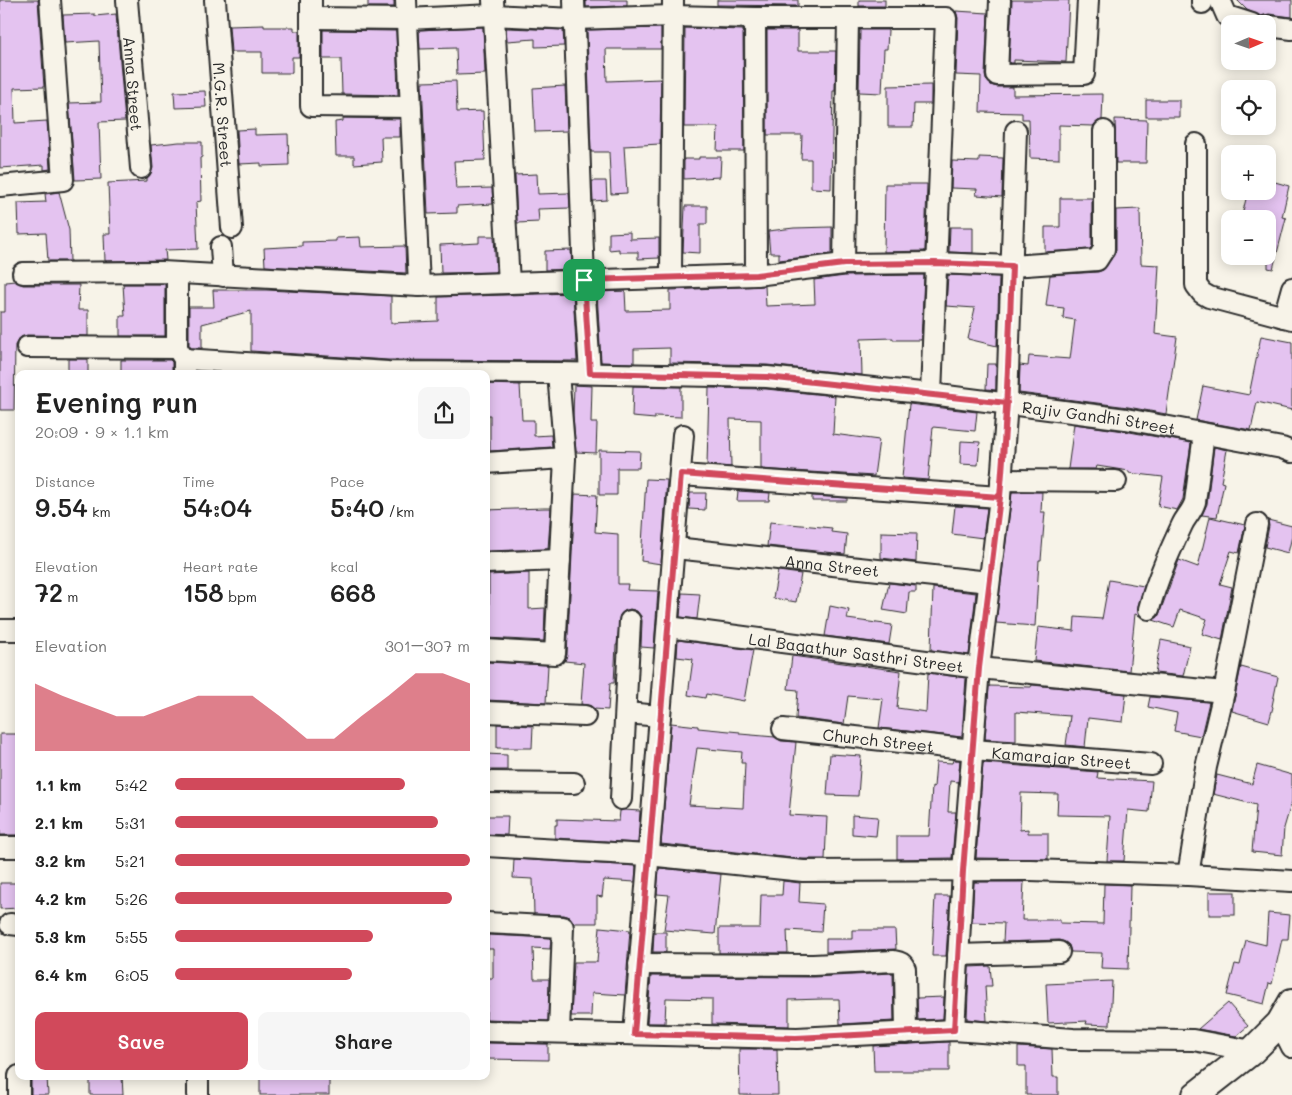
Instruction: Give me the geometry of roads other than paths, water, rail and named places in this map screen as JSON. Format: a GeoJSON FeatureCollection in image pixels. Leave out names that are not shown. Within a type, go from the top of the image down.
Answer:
{"type":"FeatureCollection","features":[{"type":"Feature","properties":{"kind":"main road"},"geometry":{"type":"LineString","coordinates":[[1196,1095],[1252,1051],[1288,1012]]}},
{"type":"Feature","properties":{"kind":"street"},"geometry":{"type":"LineString","coordinates":[[0,186],[63,180],[50,0]]}},
{"type":"Feature","properties":{"kind":"street","name":"Anna Street"},"geometry":{"type":"LineString","coordinates":[[127,0],[140,168]]}},
{"type":"Feature","properties":{"kind":"street","name":"M.G.R. Street"},"geometry":{"type":"LineString","coordinates":[[215,0],[232,228]]}},
{"type":"Feature","properties":{"kind":"street"},"geometry":{"type":"LineString","coordinates":[[1000,0],[997,75],[1084,74],[1088,0]]}},
{"type":"Feature","properties":{"kind":"street"},"geometry":{"type":"LineString","coordinates":[[1208,1],[1227,15]]}},
{"type":"Feature","properties":{"kind":"street"},"geometry":{"type":"LineString","coordinates":[[493,7],[510,283]]}},
{"type":"Feature","properties":{"kind":"street"},"geometry":{"type":"LineString","coordinates":[[411,107],[311,106],[312,9],[406,10],[493,7],[574,10],[673,8],[755,18],[817,9],[848,18],[898,9],[946,18],[931,394]]}},
{"type":"Feature","properties":{"kind":"street"},"geometry":{"type":"LineString","coordinates":[[671,277],[673,8]]}},
{"type":"Feature","properties":{"kind":"street"},"geometry":{"type":"LineString","coordinates":[[406,10],[419,286]]}},
{"type":"Feature","properties":{"kind":"street"},"geometry":{"type":"LineString","coordinates":[[574,10],[584,280],[590,373]]}},
{"type":"Feature","properties":{"kind":"street"},"geometry":{"type":"LineString","coordinates":[[755,18],[756,275]]}},
{"type":"Feature","properties":{"kind":"street"},"geometry":{"type":"LineString","coordinates":[[844,264],[848,18]]}},
{"type":"Feature","properties":{"kind":"street"},"geometry":{"type":"LineString","coordinates":[[1276,27],[1292,29]]}},
{"type":"Feature","properties":{"kind":"street"},"geometry":{"type":"LineString","coordinates":[[954,1030],[963,871],[979,668],[1000,488],[1007,403],[1016,132]]}},
{"type":"Feature","properties":{"kind":"street"},"geometry":{"type":"LineString","coordinates":[[23,273],[177,273],[419,286],[756,275],[844,264],[935,263],[1012,266],[1097,260],[1101,255],[1104,243],[1104,132]]}},
{"type":"Feature","properties":{"kind":"street"},"geometry":{"type":"LineString","coordinates":[[1196,144],[1196,285],[1202,294],[1209,298],[1288,318],[1292,288]]}},
{"type":"Feature","properties":{"kind":"street"},"geometry":{"type":"LineString","coordinates":[[221,247],[224,276]]}},
{"type":"Feature","properties":{"kind":"street"},"geometry":{"type":"LineString","coordinates":[[177,273],[181,360]]}},
{"type":"Feature","properties":{"kind":"street","name":"Rajiv Gandhi Street"},"geometry":{"type":"LineString","coordinates":[[27,347],[181,360],[354,370]]}},
{"type":"Feature","properties":{"kind":"street","name":"Rajiv Gandhi Street"},"geometry":{"type":"LineString","coordinates":[[490,373],[767,377],[931,394],[1126,419],[1282,448],[1292,452]]}},
{"type":"Feature","properties":{"kind":"street"},"geometry":{"type":"LineString","coordinates":[[490,650],[555,654],[565,458],[558,373]]}},
{"type":"Feature","properties":{"kind":"street"},"geometry":{"type":"LineString","coordinates":[[1149,608],[1166,558],[1184,519],[1192,512],[1204,434]]}},
{"type":"Feature","properties":{"kind":"street"},"geometry":{"type":"LineString","coordinates":[[634,1034],[683,435]]}},
{"type":"Feature","properties":{"kind":"street"},"geometry":{"type":"LineString","coordinates":[[490,463],[565,458]]}},
{"type":"Feature","properties":{"kind":"street"},"geometry":{"type":"LineString","coordinates":[[681,474],[1000,488],[1116,481]]}},
{"type":"Feature","properties":{"kind":"street"},"geometry":{"type":"LineString","coordinates":[[1188,875],[1206,767],[1224,692],[1257,524]]}},
{"type":"Feature","properties":{"kind":"street","name":"Anna Street"},"geometry":{"type":"LineString","coordinates":[[674,548],[989,582]]}},
{"type":"Feature","properties":{"kind":"street"},"geometry":{"type":"LineString","coordinates":[[490,563],[560,560]]}},
{"type":"Feature","properties":{"kind":"street"},"geometry":{"type":"LineString","coordinates":[[621,798],[630,620]]}},
{"type":"Feature","properties":{"kind":"street","name":"Lal Bagathur Sasthri Street"},"geometry":{"type":"LineString","coordinates":[[668,627],[979,668],[1224,692]]}},
{"type":"Feature","properties":{"kind":"street"},"geometry":{"type":"LineString","coordinates":[[0,630],[15,630]]}},
{"type":"Feature","properties":{"kind":"street"},"geometry":{"type":"LineString","coordinates":[[490,712],[585,716]]}},
{"type":"Feature","properties":{"kind":"street"},"geometry":{"type":"LineString","coordinates":[[626,713],[660,716]]}},
{"type":"Feature","properties":{"kind":"street","name":"Church Street"},"geometry":{"type":"LineString","coordinates":[[783,729],[973,750]]}},
{"type":"Feature","properties":{"kind":"street","name":"Kamarajar Street"},"geometry":{"type":"LineString","coordinates":[[973,750],[1151,764]]}},
{"type":"Feature","properties":{"kind":"street"},"geometry":{"type":"LineString","coordinates":[[490,782],[574,783]]}},
{"type":"Feature","properties":{"kind":"street"},"geometry":{"type":"LineString","coordinates":[[490,846],[648,855],[803,871],[1030,870],[1188,875],[1292,881]]}},
{"type":"Feature","properties":{"kind":"street"},"geometry":{"type":"LineString","coordinates":[[0,847],[15,848]]}},
{"type":"Feature","properties":{"kind":"street"},"geometry":{"type":"LineString","coordinates":[[490,923],[563,927],[559,1032]]}},
{"type":"Feature","properties":{"kind":"street"},"geometry":{"type":"LineString","coordinates":[[958,955],[1059,952]]}},
{"type":"Feature","properties":{"kind":"street"},"geometry":{"type":"LineString","coordinates":[[639,964],[813,965],[900,962],[904,965],[905,969],[906,1033]]}},
{"type":"Feature","properties":{"kind":"street"},"geometry":{"type":"LineString","coordinates":[[1288,1012],[1292,1047]]}},
{"type":"Feature","properties":{"kind":"street"},"geometry":{"type":"LineString","coordinates":[[490,1031],[796,1038],[954,1030],[1073,1039],[1193,1040],[1252,1051]]}},
{"type":"Feature","properties":{"kind":"street"},"geometry":{"type":"LineString","coordinates":[[19,1080],[19,1095]]}},
{"type":"Feature","properties":{"kind":"street"},"geometry":{"type":"LineString","coordinates":[[198,1080],[198,1095]]}}]}
